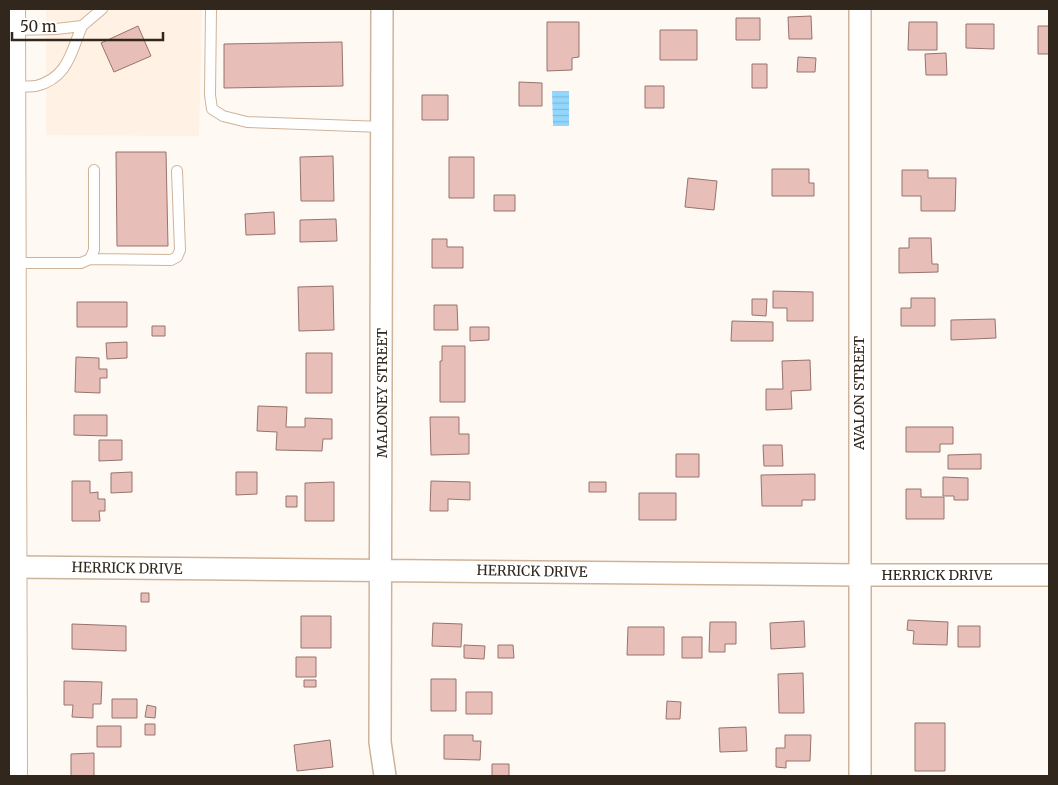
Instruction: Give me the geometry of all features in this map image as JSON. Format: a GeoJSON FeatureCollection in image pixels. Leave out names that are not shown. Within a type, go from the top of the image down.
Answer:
{"type":"FeatureCollection","features":[{"type":"Feature","properties":{"kind":"street","name":"MALONEY STREET"},"geometry":{"type":"LineString","coordinates":[[382,9],[382,570],[380,742],[385,776]]}},
{"type":"Feature","properties":{"kind":"street","name":"AVALON STREET"},"geometry":{"type":"LineString","coordinates":[[860,9],[860,776]]}},
{"type":"Feature","properties":{"kind":"street"},"geometry":{"type":"LineString","coordinates":[[11,20],[13,776]]}},
{"type":"Feature","properties":{"kind":"street","name":"HERRICK DRIVE"},"geometry":{"type":"LineString","coordinates":[[11,568],[1049,575]]}},
{"type":"Feature","properties":{"kind":"lane"},"geometry":{"type":"LineString","coordinates":[[11,86],[35,86],[53,80],[64,70],[82,26],[102,9]]}},
{"type":"Feature","properties":{"kind":"lane"},"geometry":{"type":"LineString","coordinates":[[211,9],[210,95],[212,109],[223,116],[247,122],[382,126]]}},
{"type":"Feature","properties":{"kind":"lane"},"geometry":{"type":"LineString","coordinates":[[11,20],[56,29],[82,26]]}},
{"type":"Feature","properties":{"kind":"lane"},"geometry":{"type":"LineString","coordinates":[[90,259],[94,250],[94,170]]}},
{"type":"Feature","properties":{"kind":"lane"},"geometry":{"type":"LineString","coordinates":[[13,263],[81,264],[90,259],[171,260],[177,257],[180,250],[177,171]]}},
{"type":"Feature","properties":{"kind":"shaded area"},"geometry":{"type":"Polygon","coordinates":[[[46,9],[202,9],[199,136],[46,135],[46,9]]]}},
{"type":"Feature","properties":{"kind":"water"},"geometry":{"type":"Polygon","coordinates":[[[552,91],[569,91],[569,126],[553,126],[552,91]]]}},
{"type":"Feature","properties":{"kind":"building"},"geometry":{"type":"Polygon","coordinates":[[[811,16],[812,39],[789,39],[788,17],[811,16]]]}},
{"type":"Feature","properties":{"kind":"building"},"geometry":{"type":"Polygon","coordinates":[[[736,18],[760,18],[760,40],[736,40],[736,18]]]}},
{"type":"Feature","properties":{"kind":"building"},"geometry":{"type":"Polygon","coordinates":[[[547,22],[579,22],[579,57],[572,58],[572,70],[547,71],[547,22]]]}},
{"type":"Feature","properties":{"kind":"building"},"geometry":{"type":"Polygon","coordinates":[[[909,22],[937,22],[937,50],[908,50],[909,22]]]}},
{"type":"Feature","properties":{"kind":"building"},"geometry":{"type":"Polygon","coordinates":[[[966,24],[994,24],[994,49],[966,48],[966,24]]]}},
{"type":"Feature","properties":{"kind":"building"},"geometry":{"type":"Polygon","coordinates":[[[138,26],[151,56],[114,72],[101,43],[138,26]]]}},
{"type":"Feature","properties":{"kind":"building"},"geometry":{"type":"Polygon","coordinates":[[[1038,26],[1049,26],[1049,54],[1038,54],[1038,26]]]}},
{"type":"Feature","properties":{"kind":"building"},"geometry":{"type":"Polygon","coordinates":[[[660,30],[697,30],[697,60],[660,60],[660,30]]]}},
{"type":"Feature","properties":{"kind":"building"},"geometry":{"type":"Polygon","coordinates":[[[342,42],[343,86],[224,88],[224,44],[342,42]]]}},
{"type":"Feature","properties":{"kind":"building"},"geometry":{"type":"Polygon","coordinates":[[[946,53],[947,75],[926,75],[925,54],[946,53]]]}},
{"type":"Feature","properties":{"kind":"building"},"geometry":{"type":"Polygon","coordinates":[[[798,57],[816,58],[815,72],[797,72],[798,57]]]}},
{"type":"Feature","properties":{"kind":"building"},"geometry":{"type":"Polygon","coordinates":[[[752,64],[767,64],[767,88],[752,88],[752,64]]]}},
{"type":"Feature","properties":{"kind":"building"},"geometry":{"type":"Polygon","coordinates":[[[519,82],[542,83],[542,106],[519,106],[519,82]]]}},
{"type":"Feature","properties":{"kind":"building"},"geometry":{"type":"Polygon","coordinates":[[[645,86],[664,86],[664,108],[645,108],[645,86]]]}},
{"type":"Feature","properties":{"kind":"building"},"geometry":{"type":"Polygon","coordinates":[[[422,95],[448,95],[448,120],[422,120],[422,95]]]}},
{"type":"Feature","properties":{"kind":"building"},"geometry":{"type":"Polygon","coordinates":[[[116,152],[166,152],[168,246],[117,246],[116,152]]]}},
{"type":"Feature","properties":{"kind":"building"},"geometry":{"type":"Polygon","coordinates":[[[333,156],[334,201],[301,201],[300,157],[333,156]]]}},
{"type":"Feature","properties":{"kind":"building"},"geometry":{"type":"Polygon","coordinates":[[[449,157],[474,157],[474,198],[449,198],[449,157]]]}},
{"type":"Feature","properties":{"kind":"building"},"geometry":{"type":"Polygon","coordinates":[[[772,169],[809,169],[809,183],[814,183],[814,196],[772,196],[772,169]]]}},
{"type":"Feature","properties":{"kind":"building"},"geometry":{"type":"Polygon","coordinates":[[[902,170],[928,170],[928,178],[956,178],[955,211],[921,211],[921,196],[902,196],[902,170]]]}},
{"type":"Feature","properties":{"kind":"building"},"geometry":{"type":"Polygon","coordinates":[[[688,178],[717,181],[714,210],[685,207],[688,178]]]}},
{"type":"Feature","properties":{"kind":"building"},"geometry":{"type":"Polygon","coordinates":[[[494,195],[515,195],[515,211],[494,211],[494,195]]]}},
{"type":"Feature","properties":{"kind":"building"},"geometry":{"type":"Polygon","coordinates":[[[274,212],[275,234],[246,235],[245,214],[274,212]]]}},
{"type":"Feature","properties":{"kind":"building"},"geometry":{"type":"Polygon","coordinates":[[[336,219],[337,241],[300,242],[300,220],[336,219]]]}},
{"type":"Feature","properties":{"kind":"building"},"geometry":{"type":"Polygon","coordinates":[[[909,238],[931,238],[932,264],[938,264],[938,272],[899,273],[899,248],[909,248],[909,238]]]}},
{"type":"Feature","properties":{"kind":"building"},"geometry":{"type":"Polygon","coordinates":[[[432,239],[447,239],[447,247],[463,247],[463,268],[432,268],[432,239]]]}},
{"type":"Feature","properties":{"kind":"building"},"geometry":{"type":"Polygon","coordinates":[[[333,286],[334,330],[299,331],[298,287],[333,286]]]}},
{"type":"Feature","properties":{"kind":"building"},"geometry":{"type":"Polygon","coordinates":[[[773,291],[813,292],[813,321],[787,321],[787,308],[773,308],[773,291]]]}},
{"type":"Feature","properties":{"kind":"building"},"geometry":{"type":"Polygon","coordinates":[[[911,298],[935,298],[935,326],[901,326],[901,308],[911,308],[911,298]]]}},
{"type":"Feature","properties":{"kind":"building"},"geometry":{"type":"Polygon","coordinates":[[[752,299],[767,299],[766,316],[752,315],[752,299]]]}},
{"type":"Feature","properties":{"kind":"building"},"geometry":{"type":"Polygon","coordinates":[[[77,302],[127,302],[127,327],[77,327],[77,302]]]}},
{"type":"Feature","properties":{"kind":"building"},"geometry":{"type":"Polygon","coordinates":[[[434,305],[457,305],[458,330],[434,330],[434,305]]]}},
{"type":"Feature","properties":{"kind":"building"},"geometry":{"type":"Polygon","coordinates":[[[995,319],[996,338],[951,340],[951,320],[995,319]]]}},
{"type":"Feature","properties":{"kind":"building"},"geometry":{"type":"Polygon","coordinates":[[[732,321],[773,322],[773,341],[731,341],[732,321]]]}},
{"type":"Feature","properties":{"kind":"building"},"geometry":{"type":"Polygon","coordinates":[[[152,326],[165,326],[165,336],[152,336],[152,326]]]}},
{"type":"Feature","properties":{"kind":"building"},"geometry":{"type":"Polygon","coordinates":[[[470,327],[489,327],[489,340],[470,341],[470,327]]]}},
{"type":"Feature","properties":{"kind":"building"},"geometry":{"type":"Polygon","coordinates":[[[127,342],[127,358],[107,359],[106,343],[127,342]]]}},
{"type":"Feature","properties":{"kind":"building"},"geometry":{"type":"Polygon","coordinates":[[[442,346],[465,346],[465,402],[440,402],[442,346]]]}},
{"type":"Feature","properties":{"kind":"building"},"geometry":{"type":"Polygon","coordinates":[[[306,353],[332,353],[332,393],[306,393],[306,353]]]}},
{"type":"Feature","properties":{"kind":"building"},"geometry":{"type":"Polygon","coordinates":[[[76,357],[99,358],[99,369],[107,369],[107,378],[100,378],[100,393],[75,392],[76,357]]]}},
{"type":"Feature","properties":{"kind":"building"},"geometry":{"type":"Polygon","coordinates":[[[810,360],[811,390],[791,391],[792,409],[766,410],[766,389],[783,389],[782,361],[810,360]]]}},
{"type":"Feature","properties":{"kind":"building"},"geometry":{"type":"Polygon","coordinates":[[[258,406],[287,407],[286,427],[305,427],[305,418],[332,419],[332,439],[323,439],[322,451],[276,450],[277,432],[257,431],[258,406]]]}},
{"type":"Feature","properties":{"kind":"building"},"geometry":{"type":"Polygon","coordinates":[[[74,415],[107,415],[107,436],[74,435],[74,415]]]}},
{"type":"Feature","properties":{"kind":"building"},"geometry":{"type":"Polygon","coordinates":[[[430,417],[459,417],[459,434],[469,434],[469,454],[431,455],[430,417]]]}},
{"type":"Feature","properties":{"kind":"building"},"geometry":{"type":"Polygon","coordinates":[[[906,427],[953,427],[953,444],[940,444],[940,452],[906,452],[906,427]]]}},
{"type":"Feature","properties":{"kind":"building"},"geometry":{"type":"Polygon","coordinates":[[[99,440],[122,440],[122,460],[99,461],[99,440]]]}},
{"type":"Feature","properties":{"kind":"building"},"geometry":{"type":"Polygon","coordinates":[[[763,445],[782,445],[783,466],[764,466],[763,445]]]}},
{"type":"Feature","properties":{"kind":"building"},"geometry":{"type":"Polygon","coordinates":[[[676,454],[699,454],[699,477],[676,477],[676,454]]]}},
{"type":"Feature","properties":{"kind":"building"},"geometry":{"type":"Polygon","coordinates":[[[981,454],[981,469],[948,469],[948,455],[981,454]]]}},
{"type":"Feature","properties":{"kind":"building"},"geometry":{"type":"Polygon","coordinates":[[[132,472],[132,492],[111,493],[111,473],[132,472]]]}},
{"type":"Feature","properties":{"kind":"building"},"geometry":{"type":"Polygon","coordinates":[[[236,472],[257,472],[257,494],[236,495],[236,472]]]}},
{"type":"Feature","properties":{"kind":"building"},"geometry":{"type":"Polygon","coordinates":[[[815,474],[815,500],[802,500],[802,506],[762,506],[761,475],[815,474]]]}},
{"type":"Feature","properties":{"kind":"building"},"geometry":{"type":"Polygon","coordinates":[[[943,477],[968,478],[968,500],[954,500],[954,496],[943,496],[943,477]]]}},
{"type":"Feature","properties":{"kind":"building"},"geometry":{"type":"Polygon","coordinates":[[[72,481],[90,481],[90,493],[98,492],[98,499],[105,499],[105,511],[99,511],[100,521],[72,521],[72,481]]]}},
{"type":"Feature","properties":{"kind":"building"},"geometry":{"type":"Polygon","coordinates":[[[431,481],[470,482],[470,500],[448,499],[448,511],[430,511],[431,481]]]}},
{"type":"Feature","properties":{"kind":"building"},"geometry":{"type":"Polygon","coordinates":[[[334,482],[334,521],[305,521],[305,483],[334,482]]]}},
{"type":"Feature","properties":{"kind":"building"},"geometry":{"type":"Polygon","coordinates":[[[589,482],[606,482],[606,492],[589,492],[589,482]]]}},
{"type":"Feature","properties":{"kind":"building"},"geometry":{"type":"Polygon","coordinates":[[[906,489],[921,489],[921,497],[944,497],[944,519],[906,519],[906,489]]]}},
{"type":"Feature","properties":{"kind":"building"},"geometry":{"type":"Polygon","coordinates":[[[639,493],[676,493],[676,520],[639,520],[639,493]]]}},
{"type":"Feature","properties":{"kind":"building"},"geometry":{"type":"Polygon","coordinates":[[[286,496],[297,496],[297,507],[286,507],[286,496]]]}},
{"type":"Feature","properties":{"kind":"building"},"geometry":{"type":"Polygon","coordinates":[[[141,593],[149,593],[149,602],[141,602],[141,593]]]}},
{"type":"Feature","properties":{"kind":"building"},"geometry":{"type":"Polygon","coordinates":[[[301,616],[331,616],[331,648],[301,648],[301,616]]]}},
{"type":"Feature","properties":{"kind":"building"},"geometry":{"type":"Polygon","coordinates":[[[908,620],[948,622],[947,645],[913,644],[914,631],[907,630],[908,620]]]}},
{"type":"Feature","properties":{"kind":"building"},"geometry":{"type":"Polygon","coordinates":[[[804,621],[805,647],[771,649],[770,623],[804,621]]]}},
{"type":"Feature","properties":{"kind":"building"},"geometry":{"type":"Polygon","coordinates":[[[710,622],[736,622],[736,644],[725,644],[725,652],[709,652],[710,622]]]}},
{"type":"Feature","properties":{"kind":"building"},"geometry":{"type":"Polygon","coordinates":[[[433,623],[462,624],[461,647],[432,646],[433,623]]]}},
{"type":"Feature","properties":{"kind":"building"},"geometry":{"type":"Polygon","coordinates":[[[72,624],[126,626],[126,651],[72,649],[72,624]]]}},
{"type":"Feature","properties":{"kind":"building"},"geometry":{"type":"Polygon","coordinates":[[[958,626],[980,626],[980,647],[958,647],[958,626]]]}},
{"type":"Feature","properties":{"kind":"building"},"geometry":{"type":"Polygon","coordinates":[[[628,627],[664,627],[664,655],[627,655],[628,627]]]}},
{"type":"Feature","properties":{"kind":"building"},"geometry":{"type":"Polygon","coordinates":[[[682,637],[702,637],[702,658],[682,658],[682,637]]]}},
{"type":"Feature","properties":{"kind":"building"},"geometry":{"type":"Polygon","coordinates":[[[464,645],[485,646],[484,659],[464,658],[464,645]]]}},
{"type":"Feature","properties":{"kind":"building"},"geometry":{"type":"Polygon","coordinates":[[[498,645],[513,645],[514,658],[498,658],[498,645]]]}},
{"type":"Feature","properties":{"kind":"building"},"geometry":{"type":"Polygon","coordinates":[[[296,657],[316,657],[316,677],[296,677],[296,657]]]}},
{"type":"Feature","properties":{"kind":"building"},"geometry":{"type":"Polygon","coordinates":[[[803,673],[804,713],[779,713],[778,674],[803,673]]]}},
{"type":"Feature","properties":{"kind":"building"},"geometry":{"type":"Polygon","coordinates":[[[431,679],[456,679],[456,711],[431,711],[431,679]]]}},
{"type":"Feature","properties":{"kind":"building"},"geometry":{"type":"Polygon","coordinates":[[[304,680],[316,680],[316,687],[304,687],[304,680]]]}},
{"type":"Feature","properties":{"kind":"building"},"geometry":{"type":"Polygon","coordinates":[[[64,681],[102,682],[101,704],[93,704],[93,718],[72,717],[73,705],[64,705],[64,681]]]}},
{"type":"Feature","properties":{"kind":"building"},"geometry":{"type":"Polygon","coordinates":[[[466,692],[492,692],[492,714],[466,714],[466,692]]]}},
{"type":"Feature","properties":{"kind":"building"},"geometry":{"type":"Polygon","coordinates":[[[112,699],[137,699],[137,718],[112,718],[112,699]]]}},
{"type":"Feature","properties":{"kind":"building"},"geometry":{"type":"Polygon","coordinates":[[[667,701],[681,702],[680,719],[666,719],[667,701]]]}},
{"type":"Feature","properties":{"kind":"building"},"geometry":{"type":"Polygon","coordinates":[[[147,705],[156,707],[155,718],[145,717],[147,705]]]}},
{"type":"Feature","properties":{"kind":"building"},"geometry":{"type":"Polygon","coordinates":[[[915,723],[945,723],[945,771],[915,771],[915,723]]]}},
{"type":"Feature","properties":{"kind":"building"},"geometry":{"type":"Polygon","coordinates":[[[145,724],[155,724],[155,735],[145,735],[145,724]]]}},
{"type":"Feature","properties":{"kind":"building"},"geometry":{"type":"Polygon","coordinates":[[[97,726],[121,726],[121,747],[97,747],[97,726]]]}},
{"type":"Feature","properties":{"kind":"building"},"geometry":{"type":"Polygon","coordinates":[[[746,727],[747,751],[720,752],[719,728],[746,727]]]}},
{"type":"Feature","properties":{"kind":"building"},"geometry":{"type":"Polygon","coordinates":[[[444,735],[473,735],[473,741],[481,741],[480,760],[444,759],[444,735]]]}},
{"type":"Feature","properties":{"kind":"building"},"geometry":{"type":"Polygon","coordinates":[[[785,735],[811,735],[810,761],[786,761],[786,768],[776,767],[776,748],[785,748],[785,735]]]}},
{"type":"Feature","properties":{"kind":"building"},"geometry":{"type":"Polygon","coordinates":[[[330,740],[333,767],[297,771],[294,745],[330,740]]]}},
{"type":"Feature","properties":{"kind":"building"},"geometry":{"type":"Polygon","coordinates":[[[94,753],[94,776],[71,776],[71,754],[94,753]]]}},
{"type":"Feature","properties":{"kind":"building"},"geometry":{"type":"Polygon","coordinates":[[[492,764],[509,764],[509,776],[492,776],[492,764]]]}}]}
